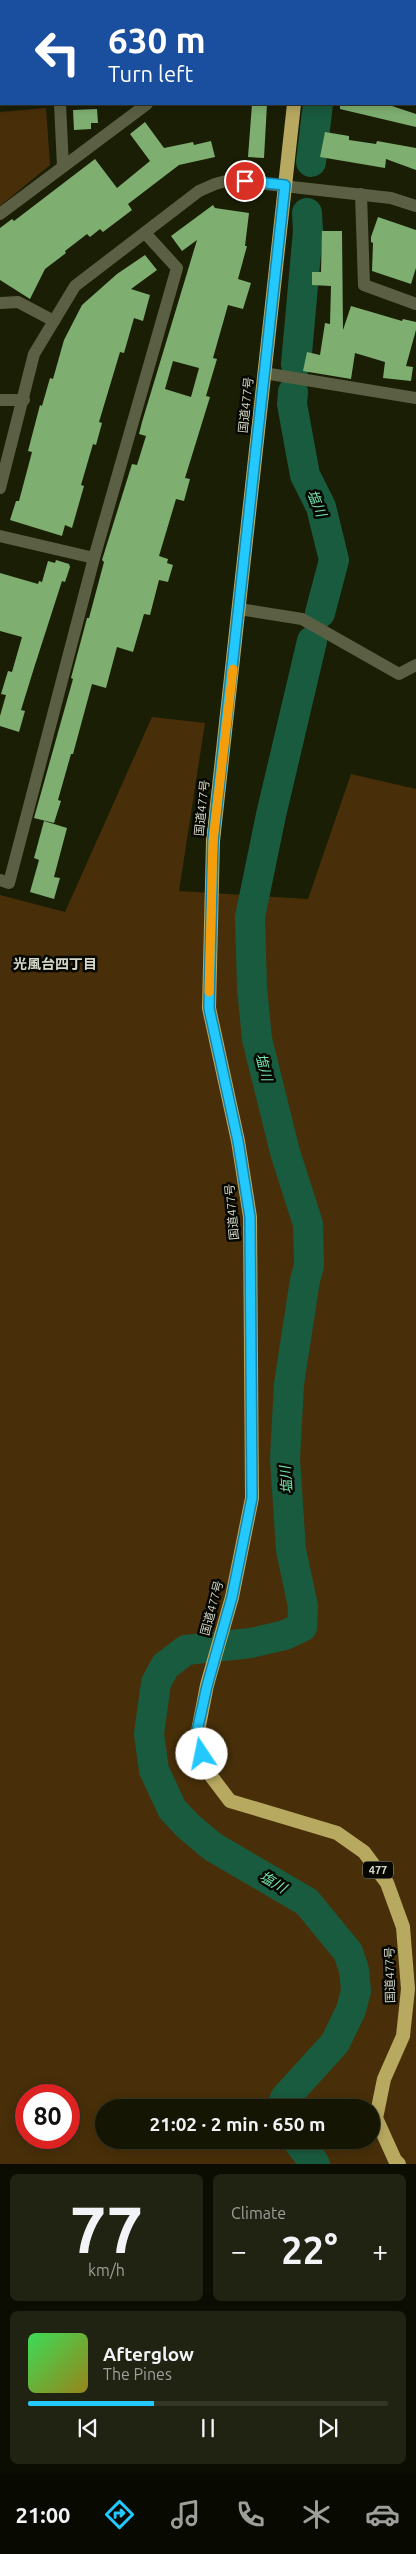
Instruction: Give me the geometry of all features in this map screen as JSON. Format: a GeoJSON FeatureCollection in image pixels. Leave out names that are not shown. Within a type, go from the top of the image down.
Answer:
{"type":"FeatureCollection","features":[{"type":"Feature","properties":{"kind":"highway","name":"国道477号"},"geometry":{"type":"LineString","coordinates":[[294,105],[213,841],[209,1008],[238,1141],[250,1217],[252,1498],[232,1597],[211,1670],[196,1736],[208,1772],[230,1801],[337,1833],[364,1852],[387,1883],[403,1927],[408,1989],[403,2036],[384,2079],[376,2118],[395,2160],[399,2164]]}},
{"type":"Feature","properties":{"kind":"street"},"geometry":{"type":"LineString","coordinates":[[60,105],[63,167]]}},
{"type":"Feature","properties":{"kind":"street"},"geometry":{"type":"LineString","coordinates":[[0,214],[145,105]]}},
{"type":"Feature","properties":{"kind":"street"},"geometry":{"type":"LineString","coordinates":[[0,488],[24,400],[34,354],[75,286],[199,191],[230,180],[391,198],[416,206]]}},
{"type":"Feature","properties":{"kind":"street"},"geometry":{"type":"LineString","coordinates":[[361,194],[364,285],[416,304]]}},
{"type":"Feature","properties":{"kind":"street"},"geometry":{"type":"LineString","coordinates":[[0,880],[9,883],[94,558],[177,268],[145,233]]}},
{"type":"Feature","properties":{"kind":"street"},"geometry":{"type":"LineString","coordinates":[[0,303],[18,302],[54,321]]}},
{"type":"Feature","properties":{"kind":"street"},"geometry":{"type":"LineString","coordinates":[[264,372],[416,398]]}},
{"type":"Feature","properties":{"kind":"street"},"geometry":{"type":"LineString","coordinates":[[0,400],[24,400]]}},
{"type":"Feature","properties":{"kind":"street"},"geometry":{"type":"LineString","coordinates":[[0,536],[94,558]]}},
{"type":"Feature","properties":{"kind":"street"},"geometry":{"type":"LineString","coordinates":[[239,609],[302,619],[399,674],[416,665]]}},
{"type":"Feature","properties":{"kind":"shaded area"},"geometry":{"type":"Polygon","coordinates":[[[46,108],[50,165],[0,206],[0,112],[46,108]]]}},
{"type":"Feature","properties":{"kind":"shaded area"},"geometry":{"type":"Polygon","coordinates":[[[152,717],[205,723],[179,891],[308,899],[351,774],[416,789],[416,2164],[0,2164],[0,895],[65,912],[152,717]]]}},
{"type":"Feature","properties":{"kind":"building"},"geometry":{"type":"Polygon","coordinates":[[[252,105],[267,105],[264,158],[248,157],[252,105]]]}},
{"type":"Feature","properties":{"kind":"building"},"geometry":{"type":"Polygon","coordinates":[[[340,105],[389,105],[416,114],[416,127],[340,109],[340,105]]]}},
{"type":"Feature","properties":{"kind":"building"},"geometry":{"type":"Polygon","coordinates":[[[97,109],[98,123],[91,123],[91,129],[74,130],[73,110],[97,109]]]}},
{"type":"Feature","properties":{"kind":"building"},"geometry":{"type":"Polygon","coordinates":[[[145,122],[164,148],[193,142],[194,145],[211,141],[215,157],[179,165],[128,204],[132,210],[103,232],[100,229],[90,237],[87,234],[45,269],[30,299],[0,280],[0,228],[12,219],[14,221],[95,159],[117,188],[150,161],[130,134],[145,122]]]}},
{"type":"Feature","properties":{"kind":"building"},"geometry":{"type":"Polygon","coordinates":[[[325,132],[349,136],[349,140],[376,144],[377,141],[416,148],[416,170],[386,159],[385,168],[320,157],[325,132]]]}},
{"type":"Feature","properties":{"kind":"building"},"geometry":{"type":"Polygon","coordinates":[[[213,205],[215,208],[249,213],[245,246],[247,246],[238,279],[251,283],[243,309],[228,305],[213,358],[217,359],[206,396],[210,397],[185,478],[190,479],[184,501],[176,499],[159,556],[168,559],[167,563],[173,565],[168,582],[159,580],[150,615],[144,614],[133,652],[117,647],[106,688],[92,684],[58,800],[61,801],[54,823],[34,818],[73,679],[71,678],[87,618],[89,618],[104,562],[102,560],[132,464],[137,465],[146,436],[139,434],[142,422],[197,240],[182,251],[171,236],[213,205]],[[173,361],[165,389],[191,397],[199,368],[173,361]]]}},
{"type":"Feature","properties":{"kind":"building"},"geometry":{"type":"Polygon","coordinates":[[[378,217],[416,230],[416,268],[411,284],[372,271],[373,243],[371,242],[371,237],[378,217]]]}},
{"type":"Feature","properties":{"kind":"building"},"geometry":{"type":"Polygon","coordinates":[[[322,231],[342,231],[343,330],[351,306],[402,321],[403,319],[416,322],[416,330],[406,366],[413,367],[411,381],[383,378],[385,362],[355,353],[351,379],[303,371],[307,352],[320,355],[325,323],[330,324],[331,286],[312,285],[312,272],[321,272],[322,231]]]}},
{"type":"Feature","properties":{"kind":"building"},"geometry":{"type":"Polygon","coordinates":[[[145,255],[157,270],[131,289],[150,295],[143,321],[134,318],[124,353],[120,352],[99,422],[102,423],[96,445],[93,444],[81,485],[84,486],[72,528],[65,525],[62,536],[10,520],[16,501],[19,501],[32,452],[28,451],[40,405],[42,406],[50,378],[53,379],[64,340],[82,305],[117,274],[145,255]]]}},
{"type":"Feature","properties":{"kind":"building"},"geometry":{"type":"Polygon","coordinates":[[[56,560],[69,564],[70,567],[65,582],[62,581],[21,710],[25,711],[19,732],[0,726],[0,716],[6,695],[1,694],[8,671],[12,672],[22,637],[0,631],[0,573],[38,584],[39,581],[42,582],[48,561],[55,563],[56,560]]]}},
{"type":"Feature","properties":{"kind":"building"},"geometry":{"type":"Polygon","coordinates":[[[44,821],[67,828],[54,877],[60,878],[54,899],[30,892],[39,860],[34,858],[44,821]]]}},
{"type":"Feature","properties":{"kind":"waterway","name":"塩川"},"geometry":{"type":"LineString","coordinates":[[311,162],[318,105]]}},
{"type":"Feature","properties":{"kind":"waterway","name":"塩川"},"geometry":{"type":"LineString","coordinates":[[296,364],[308,231],[307,213]]}},
{"type":"Feature","properties":{"kind":"waterway","name":"塩川"},"geometry":{"type":"LineString","coordinates":[[293,392],[292,404],[305,475],[321,507],[334,560],[320,613]]}},
{"type":"Feature","properties":{"kind":"waterway","name":"塩川"},"geometry":{"type":"LineString","coordinates":[[285,2099],[335,2043],[351,2010],[356,1991],[354,1970],[348,1952],[307,1902],[213,1847],[188,1826],[172,1809],[154,1770],[149,1734],[156,1683],[165,1666],[186,1650],[251,1643],[285,1635],[302,1627],[303,1606],[291,1550],[285,1459],[289,1384],[305,1280],[309,1266],[308,1224],[285,1152],[257,1039],[252,988],[250,917],[271,815],[312,641]]}},
{"type":"Feature","properties":{"kind":"waterway","name":"塩川"},"geometry":{"type":"LineString","coordinates":[[304,2149],[315,2164]]}},
{"type":"Feature","properties":{"kind":"slow traffic"},"geometry":{"type":"LineString","coordinates":[[209,992],[213,841],[233,669]]}},
{"type":"Feature","properties":{"kind":"district","name":"光風台四丁目"},"geometry":{"type":"Point","coordinates":[55,964]}},
{"type":"Feature","properties":{"kind":"route"},"geometry":{"type":"LineString","coordinates":[[202,1754],[196,1736],[207,1686],[232,1597],[252,1498],[250,1217],[238,1141],[209,1008],[213,841],[285,185],[245,181]]}}]}
